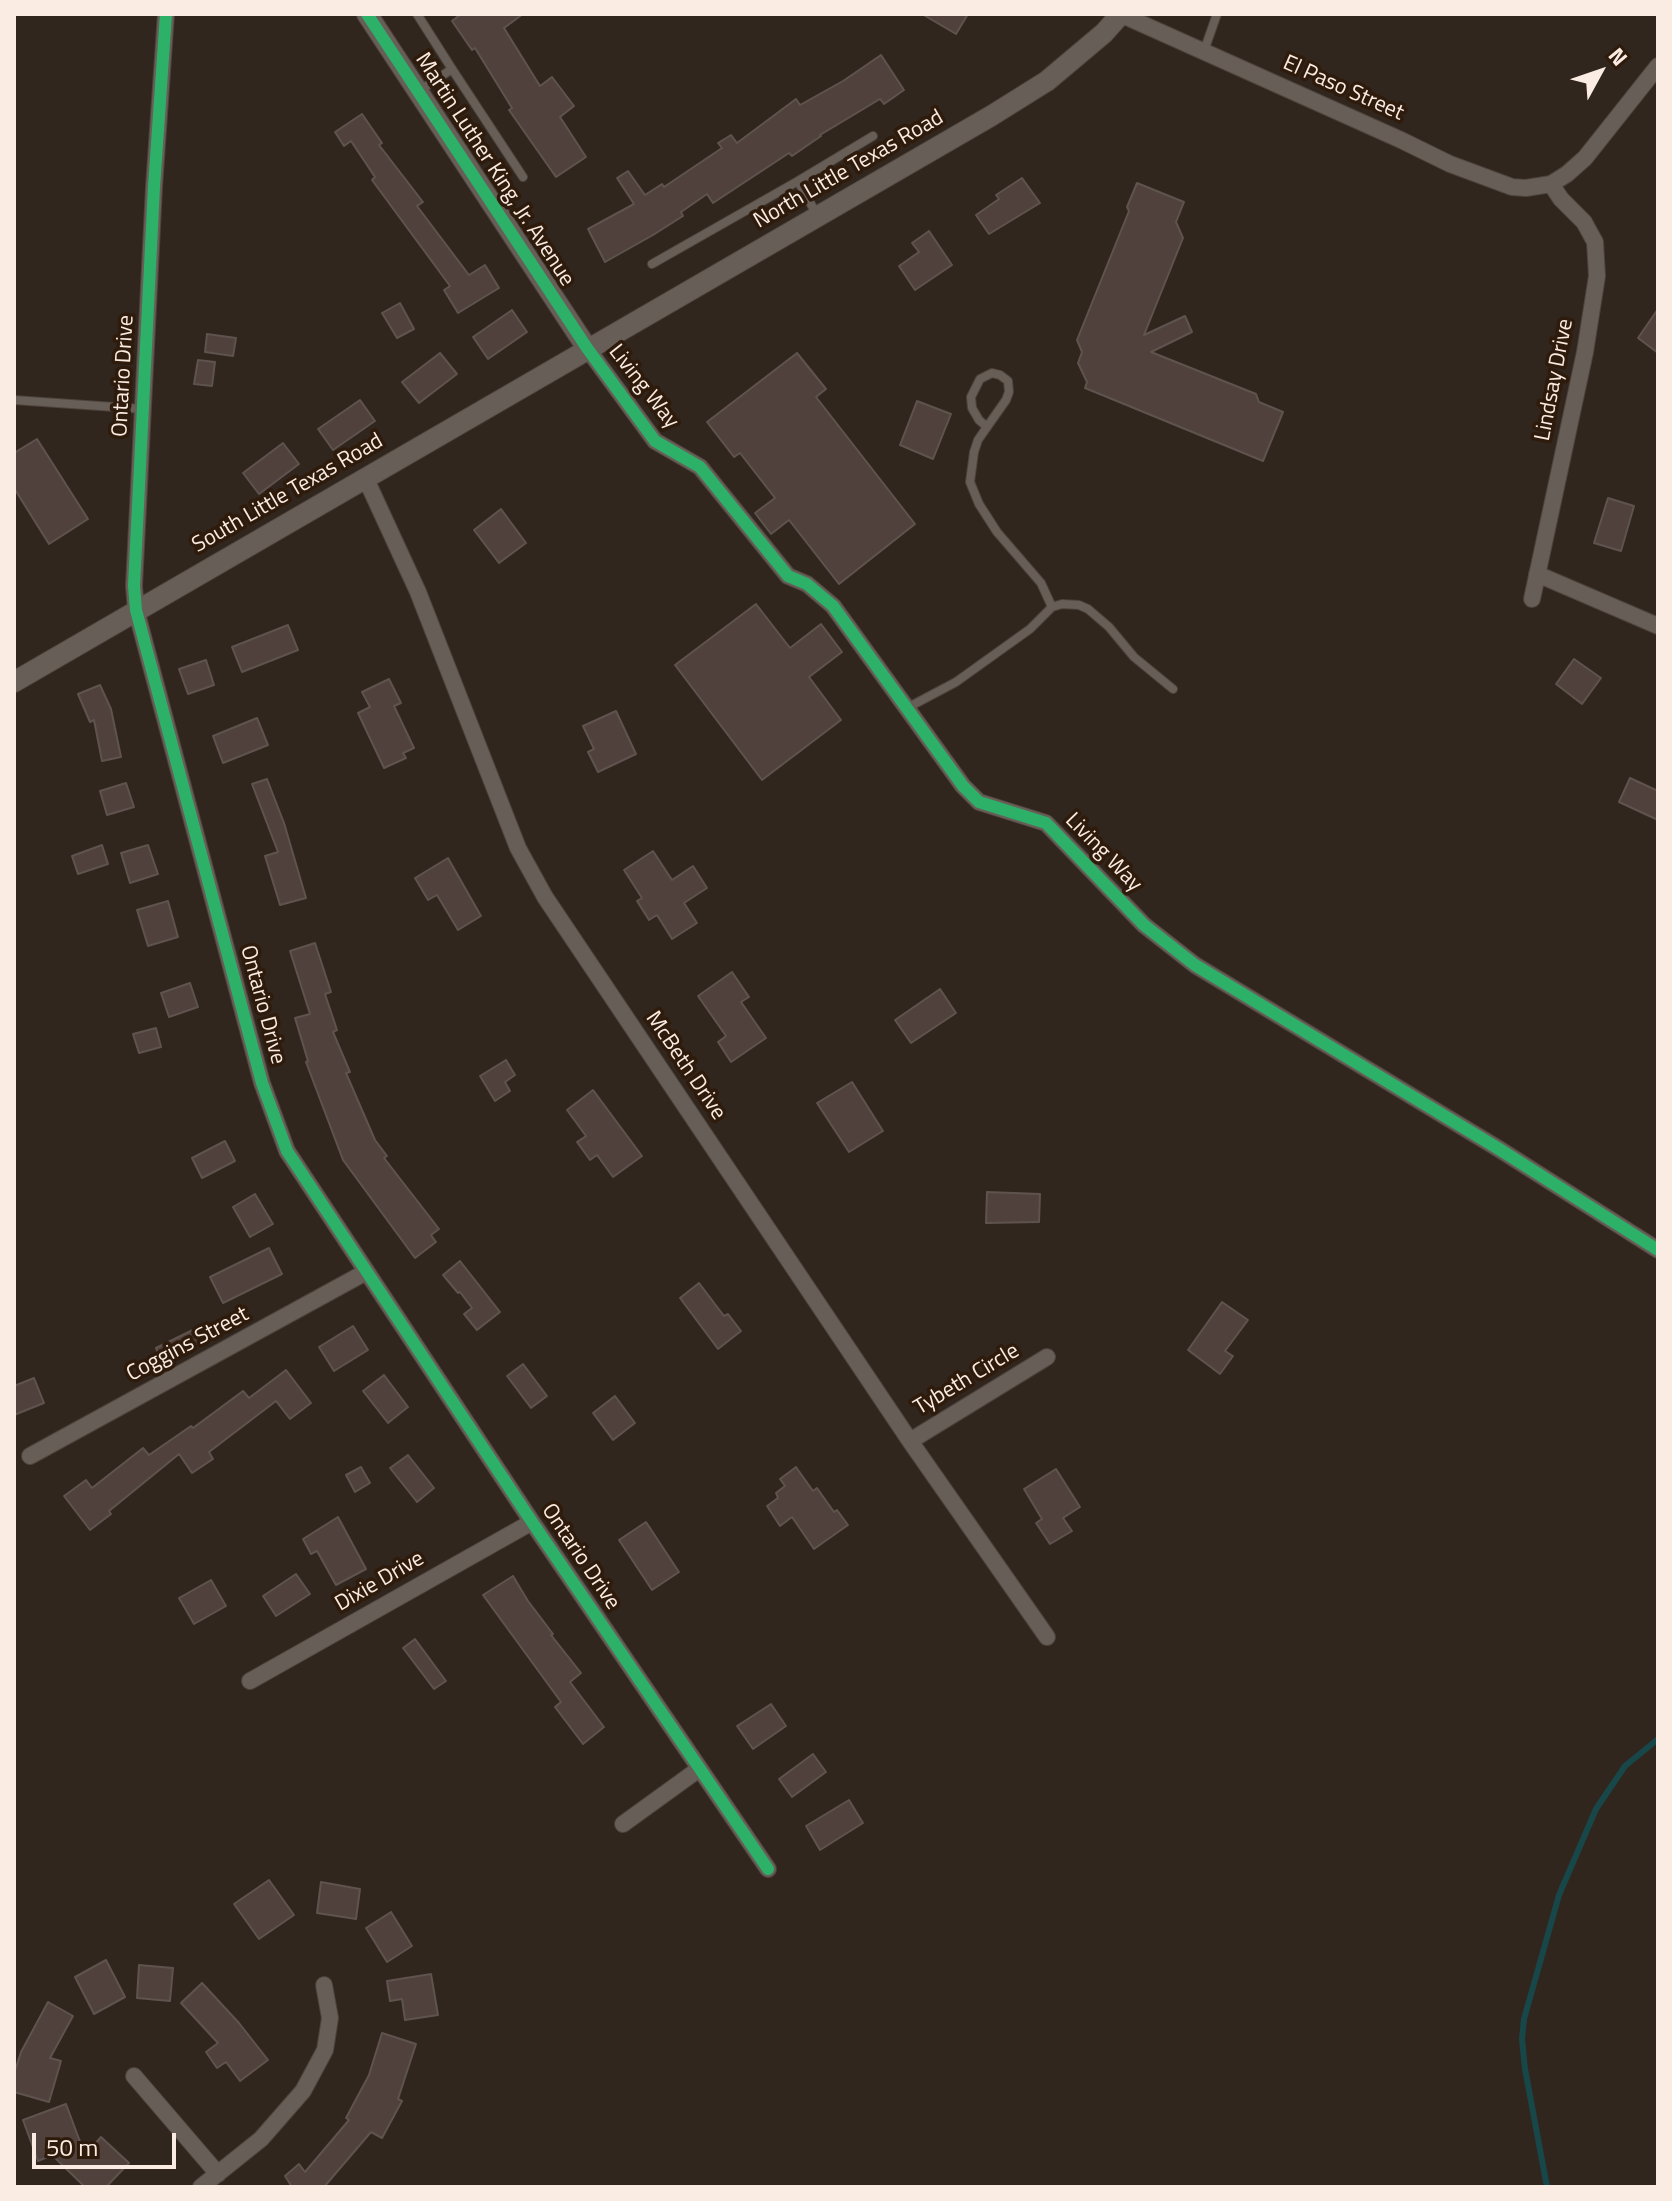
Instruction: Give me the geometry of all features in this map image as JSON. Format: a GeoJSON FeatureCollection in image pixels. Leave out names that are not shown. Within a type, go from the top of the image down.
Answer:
{"type":"FeatureCollection","features":[{"type":"Feature","properties":{"kind":"street","name":"Ontario Drive"},"geometry":{"type":"LineString","coordinates":[[166,14],[134,586],[136,610],[262,1083],[287,1151],[532,1522],[768,1869]]}},
{"type":"Feature","properties":{"kind":"street","name":"Martin Luther King, Jr. Avenue"},"geometry":{"type":"LineString","coordinates":[[367,14],[587,348]]}},
{"type":"Feature","properties":{"kind":"street","name":"El Paso Street"},"geometry":{"type":"LineString","coordinates":[[1121,14],[1450,164],[1512,187],[1551,184]]}},
{"type":"Feature","properties":{"kind":"street","name":"North Little Texas Road"},"geometry":{"type":"LineString","coordinates":[[587,348],[1047,81],[1104,33],[1121,14]]}},
{"type":"Feature","properties":{"kind":"street"},"geometry":{"type":"LineString","coordinates":[[1551,184],[1585,158],[1658,66]]}},
{"type":"Feature","properties":{"kind":"street","name":"Lindsay Drive"},"geometry":{"type":"LineString","coordinates":[[1532,599],[1585,352],[1598,265],[1595,242],[1584,222],[1551,184]]}},
{"type":"Feature","properties":{"kind":"street","name":"South Little Texas Road"},"geometry":{"type":"LineString","coordinates":[[15,678],[587,348]]}},
{"type":"Feature","properties":{"kind":"street","name":"Living Way"},"geometry":{"type":"LineString","coordinates":[[587,348],[655,441],[700,467],[788,576],[807,584],[833,606],[963,786],[979,802],[1046,823],[1144,925],[1195,965],[1499,1149],[1658,1250]]}},
{"type":"Feature","properties":{"kind":"street","name":"McBeth Drive"},"geometry":{"type":"LineString","coordinates":[[365,477],[418,592],[518,848],[545,897],[910,1441],[1047,1637]]}},
{"type":"Feature","properties":{"kind":"street"},"geometry":{"type":"LineString","coordinates":[[1537,574],[1658,626]]}},
{"type":"Feature","properties":{"kind":"street","name":"Coggins Street"},"geometry":{"type":"LineString","coordinates":[[30,1456],[366,1272]]}},
{"type":"Feature","properties":{"kind":"street","name":"Tybeth Circle"},"geometry":{"type":"LineString","coordinates":[[910,1441],[1047,1357]]}},
{"type":"Feature","properties":{"kind":"street","name":"Dixie Drive"},"geometry":{"type":"LineString","coordinates":[[250,1681],[532,1522]]}},
{"type":"Feature","properties":{"kind":"street"},"geometry":{"type":"LineString","coordinates":[[623,1824],[699,1769]]}},
{"type":"Feature","properties":{"kind":"street"},"geometry":{"type":"LineString","coordinates":[[201,2187],[261,2139],[303,2091],[325,2050],[330,2018],[324,1985]]}},
{"type":"Feature","properties":{"kind":"street"},"geometry":{"type":"LineString","coordinates":[[134,2076],[218,2174]]}},
{"type":"Feature","properties":{"kind":"lane"},"geometry":{"type":"LineString","coordinates":[[417,14],[523,177]]}},
{"type":"Feature","properties":{"kind":"lane"},"geometry":{"type":"LineString","coordinates":[[1204,51],[1217,14]]}},
{"type":"Feature","properties":{"kind":"lane"},"geometry":{"type":"LineString","coordinates":[[418,92],[452,69]]}},
{"type":"Feature","properties":{"kind":"lane"},"geometry":{"type":"LineString","coordinates":[[652,264],[873,136]]}},
{"type":"Feature","properties":{"kind":"lane"},"geometry":{"type":"LineString","coordinates":[[798,181],[817,216]]}},
{"type":"Feature","properties":{"kind":"lane"},"geometry":{"type":"LineString","coordinates":[[987,427],[972,408],[971,397],[980,379],[992,373],[1008,381],[1009,392],[974,452],[970,482],[985,514],[1041,583],[1052,607]]}},
{"type":"Feature","properties":{"kind":"lane"},"geometry":{"type":"LineString","coordinates":[[14,400],[143,409]]}},
{"type":"Feature","properties":{"kind":"lane"},"geometry":{"type":"LineString","coordinates":[[907,708],[956,682],[1030,629],[1052,607],[1072,604],[1088,609],[1109,627],[1134,657],[1173,689]]}},
{"type":"Feature","properties":{"kind":"building"},"geometry":{"type":"Polygon","coordinates":[[[461,14],[523,14],[504,28],[540,86],[552,77],[574,106],[560,117],[586,157],[556,177],[509,110],[512,108],[475,48],[472,50],[452,21],[461,14]]]}},
{"type":"Feature","properties":{"kind":"building"},"geometry":{"type":"Polygon","coordinates":[[[922,14],[968,14],[956,34],[922,14]]]}},
{"type":"Feature","properties":{"kind":"building"},"geometry":{"type":"Polygon","coordinates":[[[881,55],[904,90],[884,104],[880,99],[713,203],[707,194],[681,212],[683,216],[605,262],[588,229],[634,204],[617,178],[628,171],[645,195],[662,184],[664,187],[722,148],[718,143],[731,135],[737,143],[796,99],[800,105],[881,55]]]}},
{"type":"Feature","properties":{"kind":"building"},"geometry":{"type":"Polygon","coordinates":[[[362,114],[382,143],[379,145],[423,202],[417,206],[469,275],[485,265],[499,288],[458,313],[444,290],[450,286],[372,180],[375,177],[351,141],[344,146],[335,132],[362,114]]]}},
{"type":"Feature","properties":{"kind":"building"},"geometry":{"type":"Polygon","coordinates":[[[1022,178],[1040,203],[989,234],[976,215],[999,199],[996,195],[1022,178]]]}},
{"type":"Feature","properties":{"kind":"building"},"geometry":{"type":"Polygon","coordinates":[[[1137,183],[1184,202],[1176,222],[1183,238],[1144,335],[1185,316],[1192,332],[1151,352],[1256,394],[1259,402],[1283,412],[1263,461],[1085,388],[1087,382],[1078,363],[1082,352],[1077,340],[1129,211],[1127,207],[1137,183]]]}},
{"type":"Feature","properties":{"kind":"building"},"geometry":{"type":"Polygon","coordinates":[[[929,231],[952,265],[915,290],[899,266],[919,252],[912,243],[929,231]]]}},
{"type":"Feature","properties":{"kind":"building"},"geometry":{"type":"Polygon","coordinates":[[[400,303],[414,329],[397,338],[382,313],[400,303]]]}},
{"type":"Feature","properties":{"kind":"building"},"geometry":{"type":"Polygon","coordinates":[[[1658,309],[1658,353],[1638,338],[1658,309]]]}},
{"type":"Feature","properties":{"kind":"building"},"geometry":{"type":"Polygon","coordinates":[[[512,310],[527,332],[488,359],[473,337],[512,310]]]}},
{"type":"Feature","properties":{"kind":"building"},"geometry":{"type":"Polygon","coordinates":[[[207,334],[236,338],[233,356],[205,352],[207,334]]]}},
{"type":"Feature","properties":{"kind":"building"},"geometry":{"type":"Polygon","coordinates":[[[440,353],[457,374],[419,403],[402,382],[440,353]]]}},
{"type":"Feature","properties":{"kind":"building"},"geometry":{"type":"Polygon","coordinates":[[[797,353],[826,389],[816,397],[915,524],[839,584],[789,520],[771,534],[755,513],[775,498],[740,453],[734,457],[707,422],[797,353]]]}},
{"type":"Feature","properties":{"kind":"building"},"geometry":{"type":"Polygon","coordinates":[[[198,360],[215,362],[212,386],[194,384],[198,360]]]}},
{"type":"Feature","properties":{"kind":"building"},"geometry":{"type":"Polygon","coordinates":[[[360,400],[375,421],[333,450],[318,429],[360,400]]]}},
{"type":"Feature","properties":{"kind":"building"},"geometry":{"type":"Polygon","coordinates":[[[917,401],[951,414],[933,459],[900,445],[917,401]]]}},
{"type":"Feature","properties":{"kind":"building"},"geometry":{"type":"Polygon","coordinates":[[[37,439],[88,519],[49,544],[14,488],[14,453],[37,439]]]}},
{"type":"Feature","properties":{"kind":"building"},"geometry":{"type":"Polygon","coordinates":[[[283,443],[299,464],[259,494],[243,473],[283,443]]]}},
{"type":"Feature","properties":{"kind":"building"},"geometry":{"type":"Polygon","coordinates":[[[1608,498],[1634,506],[1621,551],[1594,543],[1608,498]]]}},
{"type":"Feature","properties":{"kind":"building"},"geometry":{"type":"Polygon","coordinates":[[[501,509],[526,543],[499,563],[474,530],[501,509]]]}},
{"type":"Feature","properties":{"kind":"building"},"geometry":{"type":"Polygon","coordinates":[[[756,604],[790,648],[821,624],[842,652],[809,677],[841,720],[762,780],[675,665],[756,604]]]}},
{"type":"Feature","properties":{"kind":"building"},"geometry":{"type":"Polygon","coordinates":[[[288,625],[298,650],[242,672],[232,647],[288,625]]]}},
{"type":"Feature","properties":{"kind":"building"},"geometry":{"type":"Polygon","coordinates":[[[1574,659],[1601,678],[1582,704],[1556,684],[1574,659]]]}},
{"type":"Feature","properties":{"kind":"building"},"geometry":{"type":"Polygon","coordinates":[[[206,660],[214,685],[188,694],[179,669],[206,660]]]}},
{"type":"Feature","properties":{"kind":"building"},"geometry":{"type":"Polygon","coordinates":[[[389,679],[401,703],[394,706],[414,748],[403,753],[406,758],[384,768],[358,713],[370,707],[362,692],[389,679]]]}},
{"type":"Feature","properties":{"kind":"building"},"geometry":{"type":"Polygon","coordinates":[[[100,685],[111,709],[121,757],[102,761],[94,720],[90,722],[78,694],[100,685]]]}},
{"type":"Feature","properties":{"kind":"building"},"geometry":{"type":"Polygon","coordinates":[[[616,711],[636,754],[598,772],[588,752],[594,749],[583,726],[616,711]]]}},
{"type":"Feature","properties":{"kind":"building"},"geometry":{"type":"Polygon","coordinates":[[[257,718],[268,745],[223,763],[213,736],[257,718]]]}},
{"type":"Feature","properties":{"kind":"building"},"geometry":{"type":"Polygon","coordinates":[[[1630,778],[1658,791],[1658,820],[1619,802],[1630,778]]]}},
{"type":"Feature","properties":{"kind":"building"},"geometry":{"type":"Polygon","coordinates":[[[267,779],[284,823],[306,898],[280,905],[265,856],[278,852],[252,784],[267,779]]]}},
{"type":"Feature","properties":{"kind":"building"},"geometry":{"type":"Polygon","coordinates":[[[126,783],[134,807],[107,815],[100,791],[126,783]]]}},
{"type":"Feature","properties":{"kind":"building"},"geometry":{"type":"Polygon","coordinates":[[[102,845],[108,864],[78,874],[72,856],[102,845]]]}},
{"type":"Feature","properties":{"kind":"building"},"geometry":{"type":"Polygon","coordinates":[[[148,845],[158,874],[130,883],[121,853],[148,845]]]}},
{"type":"Feature","properties":{"kind":"building"},"geometry":{"type":"Polygon","coordinates":[[[653,851],[672,880],[693,866],[707,888],[684,903],[697,923],[672,939],[657,915],[649,920],[637,901],[642,898],[624,870],[653,851]]]}},
{"type":"Feature","properties":{"kind":"building"},"geometry":{"type":"Polygon","coordinates":[[[448,858],[481,916],[458,930],[437,895],[428,900],[415,878],[448,858]]]}},
{"type":"Feature","properties":{"kind":"building"},"geometry":{"type":"Polygon","coordinates":[[[168,901],[178,937],[148,946],[137,910],[168,901]]]}},
{"type":"Feature","properties":{"kind":"building"},"geometry":{"type":"Polygon","coordinates":[[[315,943],[331,992],[325,994],[337,1030],[333,1032],[350,1072],[346,1073],[375,1140],[387,1156],[384,1158],[439,1229],[431,1235],[436,1242],[415,1258],[343,1160],[306,1062],[295,1018],[310,1014],[290,951],[315,943]]]}},
{"type":"Feature","properties":{"kind":"building"},"geometry":{"type":"Polygon","coordinates":[[[732,972],[749,997],[741,1002],[766,1038],[731,1062],[718,1042],[726,1036],[698,996],[732,972]]]}},
{"type":"Feature","properties":{"kind":"building"},"geometry":{"type":"Polygon","coordinates":[[[190,983],[198,1007],[169,1017],[161,993],[190,983]]]}},
{"type":"Feature","properties":{"kind":"building"},"geometry":{"type":"Polygon","coordinates":[[[940,989],[956,1013],[911,1043],[895,1020],[940,989]]]}},
{"type":"Feature","properties":{"kind":"building"},"geometry":{"type":"Polygon","coordinates":[[[156,1028],[161,1047],[139,1053],[133,1034],[156,1028]]]}},
{"type":"Feature","properties":{"kind":"building"},"geometry":{"type":"Polygon","coordinates":[[[506,1060],[515,1075],[505,1082],[510,1091],[495,1101],[480,1076],[506,1060]]]}},
{"type":"Feature","properties":{"kind":"building"},"geometry":{"type":"Polygon","coordinates":[[[852,1082],[883,1131],[849,1152],[817,1103],[852,1082]]]}},
{"type":"Feature","properties":{"kind":"building"},"geometry":{"type":"Polygon","coordinates":[[[593,1090],[642,1156],[613,1177],[597,1155],[590,1160],[577,1142],[586,1136],[567,1110],[593,1090]]]}},
{"type":"Feature","properties":{"kind":"building"},"geometry":{"type":"Polygon","coordinates":[[[225,1141],[235,1161],[202,1178],[192,1158],[225,1141]]]}},
{"type":"Feature","properties":{"kind":"building"},"geometry":{"type":"Polygon","coordinates":[[[987,1192],[1040,1194],[1039,1222],[986,1223],[987,1192]]]}},
{"type":"Feature","properties":{"kind":"building"},"geometry":{"type":"Polygon","coordinates":[[[255,1194],[273,1224],[250,1237],[233,1207],[255,1194]]]}},
{"type":"Feature","properties":{"kind":"building"},"geometry":{"type":"Polygon","coordinates":[[[269,1248],[282,1274],[223,1303],[210,1277],[269,1248]]]}},
{"type":"Feature","properties":{"kind":"building"},"geometry":{"type":"Polygon","coordinates":[[[460,1261],[500,1312],[477,1330],[464,1314],[472,1308],[443,1275],[460,1261]]]}},
{"type":"Feature","properties":{"kind":"building"},"geometry":{"type":"Polygon","coordinates":[[[699,1283],[724,1316],[728,1314],[741,1331],[718,1349],[680,1298],[699,1283]]]}},
{"type":"Feature","properties":{"kind":"building"},"geometry":{"type":"Polygon","coordinates":[[[1222,1302],[1248,1320],[1225,1351],[1233,1356],[1220,1374],[1188,1350],[1222,1302]]]}},
{"type":"Feature","properties":{"kind":"building"},"geometry":{"type":"Polygon","coordinates":[[[207,1323],[213,1336],[162,1361],[156,1348],[207,1323]]]}},
{"type":"Feature","properties":{"kind":"building"},"geometry":{"type":"Polygon","coordinates":[[[353,1326],[368,1350],[334,1371],[319,1347],[353,1326]]]}},
{"type":"Feature","properties":{"kind":"building"},"geometry":{"type":"Polygon","coordinates":[[[523,1364],[547,1396],[531,1408],[507,1376],[523,1364]]]}},
{"type":"Feature","properties":{"kind":"building"},"geometry":{"type":"Polygon","coordinates":[[[286,1370],[311,1403],[290,1419],[276,1401],[209,1452],[213,1459],[192,1473],[179,1454],[90,1530],[64,1496],[86,1480],[92,1488],[143,1448],[149,1455],[191,1426],[193,1428],[243,1391],[249,1398],[286,1370]]]}},
{"type":"Feature","properties":{"kind":"building"},"geometry":{"type":"Polygon","coordinates":[[[384,1375],[408,1407],[388,1423],[363,1391],[384,1375]]]}},
{"type":"Feature","properties":{"kind":"building"},"geometry":{"type":"Polygon","coordinates":[[[34,1378],[44,1403],[14,1415],[14,1386],[34,1378]]]}},
{"type":"Feature","properties":{"kind":"building"},"geometry":{"type":"Polygon","coordinates":[[[615,1396],[635,1423],[613,1440],[593,1413],[615,1396]]]}},
{"type":"Feature","properties":{"kind":"building"},"geometry":{"type":"Polygon","coordinates":[[[408,1455],[434,1488],[417,1502],[390,1468],[408,1455]]]}},
{"type":"Feature","properties":{"kind":"building"},"geometry":{"type":"Polygon","coordinates":[[[361,1467],[370,1483],[355,1492],[346,1475],[361,1467]]]}},
{"type":"Feature","properties":{"kind":"building"},"geometry":{"type":"Polygon","coordinates":[[[796,1467],[813,1491],[817,1488],[848,1525],[814,1549],[792,1517],[780,1526],[767,1506],[778,1498],[776,1493],[785,1486],[780,1479],[796,1467]]]}},
{"type":"Feature","properties":{"kind":"building"},"geometry":{"type":"Polygon","coordinates":[[[1056,1469],[1080,1507],[1063,1518],[1072,1531],[1050,1544],[1036,1523],[1042,1519],[1024,1489],[1056,1469]]]}},
{"type":"Feature","properties":{"kind":"building"},"geometry":{"type":"Polygon","coordinates":[[[338,1517],[366,1569],[336,1585],[317,1551],[311,1554],[303,1539],[338,1517]]]}},
{"type":"Feature","properties":{"kind":"building"},"geometry":{"type":"Polygon","coordinates":[[[646,1522],[679,1572],[652,1590],[619,1540],[646,1522]]]}},
{"type":"Feature","properties":{"kind":"building"},"geometry":{"type":"Polygon","coordinates":[[[296,1574],[310,1594],[276,1616],[263,1596],[296,1574]]]}},
{"type":"Feature","properties":{"kind":"building"},"geometry":{"type":"Polygon","coordinates":[[[513,1576],[551,1635],[581,1673],[570,1682],[604,1727],[583,1744],[555,1707],[561,1702],[483,1595],[513,1576]]]}},
{"type":"Feature","properties":{"kind":"building"},"geometry":{"type":"Polygon","coordinates":[[[211,1580],[226,1606],[194,1624],[179,1598],[211,1580]]]}},
{"type":"Feature","properties":{"kind":"building"},"geometry":{"type":"Polygon","coordinates":[[[415,1639],[446,1681],[434,1689],[403,1648],[415,1639]]]}},
{"type":"Feature","properties":{"kind":"building"},"geometry":{"type":"Polygon","coordinates":[[[771,1704],[786,1726],[753,1749],[737,1726],[771,1704]]]}},
{"type":"Feature","properties":{"kind":"building"},"geometry":{"type":"Polygon","coordinates":[[[813,1754],[826,1772],[792,1797],[779,1779],[813,1754]]]}},
{"type":"Feature","properties":{"kind":"building"},"geometry":{"type":"Polygon","coordinates":[[[849,1800],[863,1823],[820,1850],[806,1826],[849,1800]]]}},
{"type":"Feature","properties":{"kind":"building"},"geometry":{"type":"Polygon","coordinates":[[[269,1880],[294,1915],[259,1939],[234,1904],[269,1880]]]}},
{"type":"Feature","properties":{"kind":"building"},"geometry":{"type":"Polygon","coordinates":[[[321,1882],[360,1889],[356,1919],[317,1913],[321,1882]]]}},
{"type":"Feature","properties":{"kind":"building"},"geometry":{"type":"Polygon","coordinates":[[[391,1912],[412,1946],[387,1962],[366,1928],[391,1912]]]}},
{"type":"Feature","properties":{"kind":"building"},"geometry":{"type":"Polygon","coordinates":[[[106,1960],[125,1997],[94,2014],[75,1977],[106,1960]]]}},
{"type":"Feature","properties":{"kind":"building"},"geometry":{"type":"Polygon","coordinates":[[[139,1965],[173,1968],[170,2001],[137,1998],[139,1965]]]}},
{"type":"Feature","properties":{"kind":"building"},"geometry":{"type":"Polygon","coordinates":[[[431,1974],[438,2015],[405,2020],[402,1999],[390,2001],[387,1981],[431,1974]]]}},
{"type":"Feature","properties":{"kind":"building"},"geometry":{"type":"Polygon","coordinates":[[[202,1983],[268,2060],[240,2081],[226,2062],[217,2068],[206,2052],[218,2043],[181,2003],[202,1983]]]}},
{"type":"Feature","properties":{"kind":"building"},"geometry":{"type":"Polygon","coordinates":[[[48,2002],[73,2016],[50,2058],[61,2061],[49,2102],[14,2092],[14,2074],[21,2052],[48,2002]]]}},
{"type":"Feature","properties":{"kind":"building"},"geometry":{"type":"Polygon","coordinates":[[[382,2033],[416,2044],[398,2099],[402,2101],[382,2138],[371,2132],[324,2187],[292,2187],[285,2176],[299,2164],[305,2172],[349,2120],[346,2118],[369,2075],[382,2033]]]}},
{"type":"Feature","properties":{"kind":"building"},"geometry":{"type":"Polygon","coordinates":[[[66,2104],[85,2155],[101,2137],[129,2163],[106,2187],[85,2187],[52,2155],[38,2161],[23,2120],[66,2104]]]}},
{"type":"Feature","properties":{"kind":"waterway"},"geometry":{"type":"LineString","coordinates":[[1547,2187],[1525,2069],[1524,2019],[1559,1895],[1596,1809],[1625,1766],[1658,1739]]}},
{"type":"Feature","properties":{"kind":"cycle path"},"geometry":{"type":"LineString","coordinates":[[166,14],[154,187],[134,586],[136,610],[262,1083],[287,1151],[532,1522],[768,1869]]}},
{"type":"Feature","properties":{"kind":"cycle path"},"geometry":{"type":"LineString","coordinates":[[367,14],[587,348],[655,441],[700,467],[788,576],[807,584],[833,606],[963,786],[979,802],[1046,823],[1144,925],[1195,965],[1499,1149],[1658,1250]]}}]}
